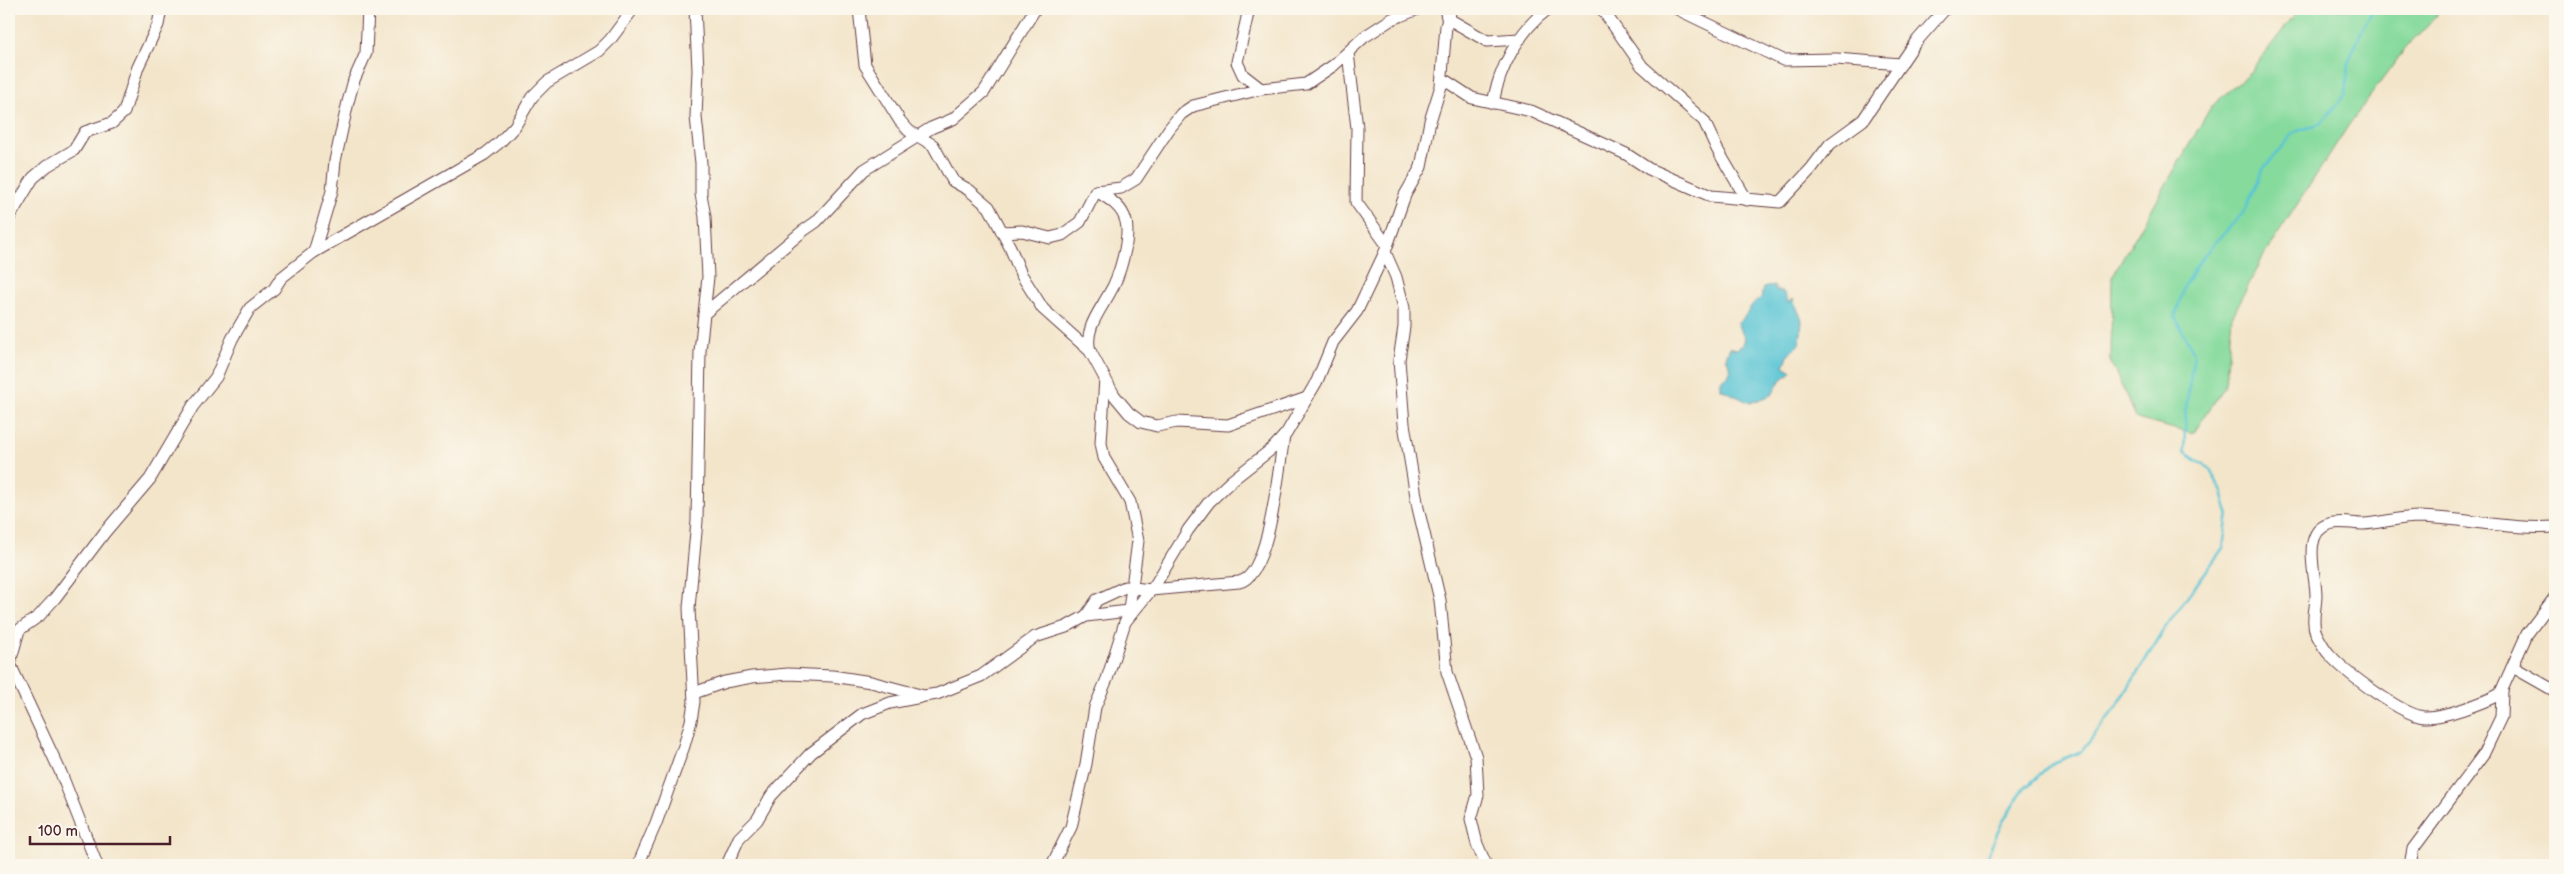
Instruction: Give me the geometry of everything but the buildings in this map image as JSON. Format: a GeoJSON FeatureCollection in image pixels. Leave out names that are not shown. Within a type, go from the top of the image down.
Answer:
{"type":"FeatureCollection","features":[{"type":"Feature","properties":{"kind":"street"},"geometry":{"type":"LineString","coordinates":[[9,218],[17,202],[40,172],[74,150],[84,132],[112,123],[124,112],[138,67],[158,25],[161,9]]}},
{"type":"Feature","properties":{"kind":"street"},"geometry":{"type":"LineString","coordinates":[[314,252],[332,191],[335,161],[348,102],[354,80],[366,53],[368,9]]}},
{"type":"Feature","properties":{"kind":"street"},"geometry":{"type":"LineString","coordinates":[[97,865],[61,773],[9,664],[19,630],[39,616],[55,598],[105,532],[150,479],[193,406],[216,377],[243,317],[274,289],[281,278],[314,252],[485,154],[515,126],[532,97],[547,82],[599,51],[610,40],[633,9]]}},
{"type":"Feature","properties":{"kind":"street"},"geometry":{"type":"LineString","coordinates":[[638,865],[656,823],[689,729],[694,694],[689,608],[697,522],[700,351],[706,312],[708,254],[696,117],[698,70],[696,9]]}},
{"type":"Feature","properties":{"kind":"street"},"geometry":{"type":"LineString","coordinates":[[859,9],[865,65],[900,121],[932,145],[953,181],[969,190],[989,207],[1021,274],[1043,309],[1090,351],[1114,394],[1129,413],[1141,422],[1157,426],[1177,422],[1228,425],[1307,398]]}},
{"type":"Feature","properties":{"kind":"street"},"geometry":{"type":"LineString","coordinates":[[706,312],[816,222],[859,174],[919,137],[953,119],[984,92],[1035,9]]}},
{"type":"Feature","properties":{"kind":"street"},"geometry":{"type":"LineString","coordinates":[[1249,9],[1237,62],[1243,75],[1261,89]]}},
{"type":"Feature","properties":{"kind":"street"},"geometry":{"type":"LineString","coordinates":[[1096,190],[1121,188],[1136,179],[1169,129],[1181,114],[1193,106],[1261,89],[1306,84],[1348,54],[1364,37],[1392,19],[1418,9]]}},
{"type":"Feature","properties":{"kind":"street"},"geometry":{"type":"LineString","coordinates":[[1493,103],[1501,73],[1520,39],[1548,9]]}},
{"type":"Feature","properties":{"kind":"street"},"geometry":{"type":"LineString","coordinates":[[1602,9],[1642,66],[1704,121],[1717,149],[1747,200]]}},
{"type":"Feature","properties":{"kind":"street"},"geometry":{"type":"LineString","coordinates":[[1677,9],[1783,60],[1843,60],[1902,64]]}},
{"type":"Feature","properties":{"kind":"street"},"geometry":{"type":"LineString","coordinates":[[1443,79],[1472,98],[1532,111],[1626,154],[1649,169],[1711,196],[1773,202],[1783,200],[1830,144],[1863,120],[1915,43],[1945,9]]}},
{"type":"Feature","properties":{"kind":"street"},"geometry":{"type":"LineString","coordinates":[[1448,12],[1487,41],[1520,39]]}},
{"type":"Feature","properties":{"kind":"street"},"geometry":{"type":"LineString","coordinates":[[728,865],[739,838],[757,820],[771,796],[811,754],[862,714],[890,703],[937,694],[968,683],[1004,661],[1030,639],[1066,627],[1086,616],[1128,614],[1151,590],[1205,508],[1231,481],[1273,448],[1284,436],[1321,373],[1333,342],[1353,317],[1386,249],[1406,195],[1421,167],[1427,130],[1443,79],[1448,12]]}},
{"type":"Feature","properties":{"kind":"street"},"geometry":{"type":"LineString","coordinates":[[1348,54],[1357,128],[1356,202],[1386,249],[1404,308],[1404,327],[1399,360],[1404,424],[1418,508],[1440,600],[1447,672],[1476,757],[1478,788],[1471,819],[1477,844],[1486,865]]}},
{"type":"Feature","properties":{"kind":"street"},"geometry":{"type":"LineString","coordinates":[[1002,232],[1022,231],[1050,238],[1062,235],[1080,222],[1096,190]]}},
{"type":"Feature","properties":{"kind":"street"},"geometry":{"type":"LineString","coordinates":[[1090,351],[1088,337],[1122,264],[1126,226],[1124,214],[1119,208],[1096,190]]}},
{"type":"Feature","properties":{"kind":"street"},"geometry":{"type":"LineString","coordinates":[[1052,865],[1071,827],[1086,764],[1094,707],[1107,679],[1128,614],[1138,554],[1137,528],[1130,502],[1104,458],[1101,443],[1105,376]]}},
{"type":"Feature","properties":{"kind":"street"},"geometry":{"type":"LineString","coordinates":[[1086,616],[1097,600],[1116,590],[1132,587],[1151,590],[1239,582],[1253,574],[1266,542],[1284,436]]}},
{"type":"Feature","properties":{"kind":"street"},"geometry":{"type":"LineString","coordinates":[[2502,691],[2496,696],[2468,707],[2433,717],[2423,717],[2392,704],[2331,657],[2315,631],[2313,623],[2316,595],[2313,544],[2316,532],[2323,526],[2339,522],[2363,524],[2419,517],[2531,527],[2555,527]]}},
{"type":"Feature","properties":{"kind":"street"},"geometry":{"type":"LineString","coordinates":[[2410,865],[2413,849],[2483,755],[2501,717],[2502,691],[2528,634],[2555,597]]}},
{"type":"Feature","properties":{"kind":"street"},"geometry":{"type":"LineString","coordinates":[[2513,667],[2555,691]]}},
{"type":"Feature","properties":{"kind":"street"},"geometry":{"type":"LineString","coordinates":[[694,694],[725,682],[752,677],[788,674],[832,676],[924,696]]}},
{"type":"Feature","properties":{"kind":"green space"},"geometry":{"type":"Polygon","coordinates":[[[2299,9],[2443,9],[2407,46],[2348,126],[2263,257],[2232,317],[2225,386],[2193,434],[2137,419],[2111,363],[2112,277],[2211,107],[2252,70],[2299,9]]]}},
{"type":"Feature","properties":{"kind":"water"},"geometry":{"type":"Polygon","coordinates":[[[1774,285],[1776,290],[1784,293],[1789,303],[1793,299],[1802,320],[1800,344],[1789,353],[1784,366],[1792,371],[1779,382],[1772,395],[1750,403],[1721,389],[1721,380],[1728,376],[1731,369],[1726,357],[1730,347],[1736,349],[1743,345],[1745,338],[1737,324],[1754,303],[1761,298],[1763,288],[1774,285]]]}},
{"type":"Feature","properties":{"kind":"waterway"},"geometry":{"type":"LineString","coordinates":[[1983,865],[2002,823],[2022,791],[2051,764],[2082,751],[2117,706],[2167,625],[2223,548],[2228,513],[2222,492],[2210,469],[2184,452],[2186,408],[2194,353],[2175,317],[2185,284],[2203,256],[2243,213],[2265,166],[2295,132],[2321,123],[2346,93],[2348,63],[2365,23],[2374,9]]}}]}
